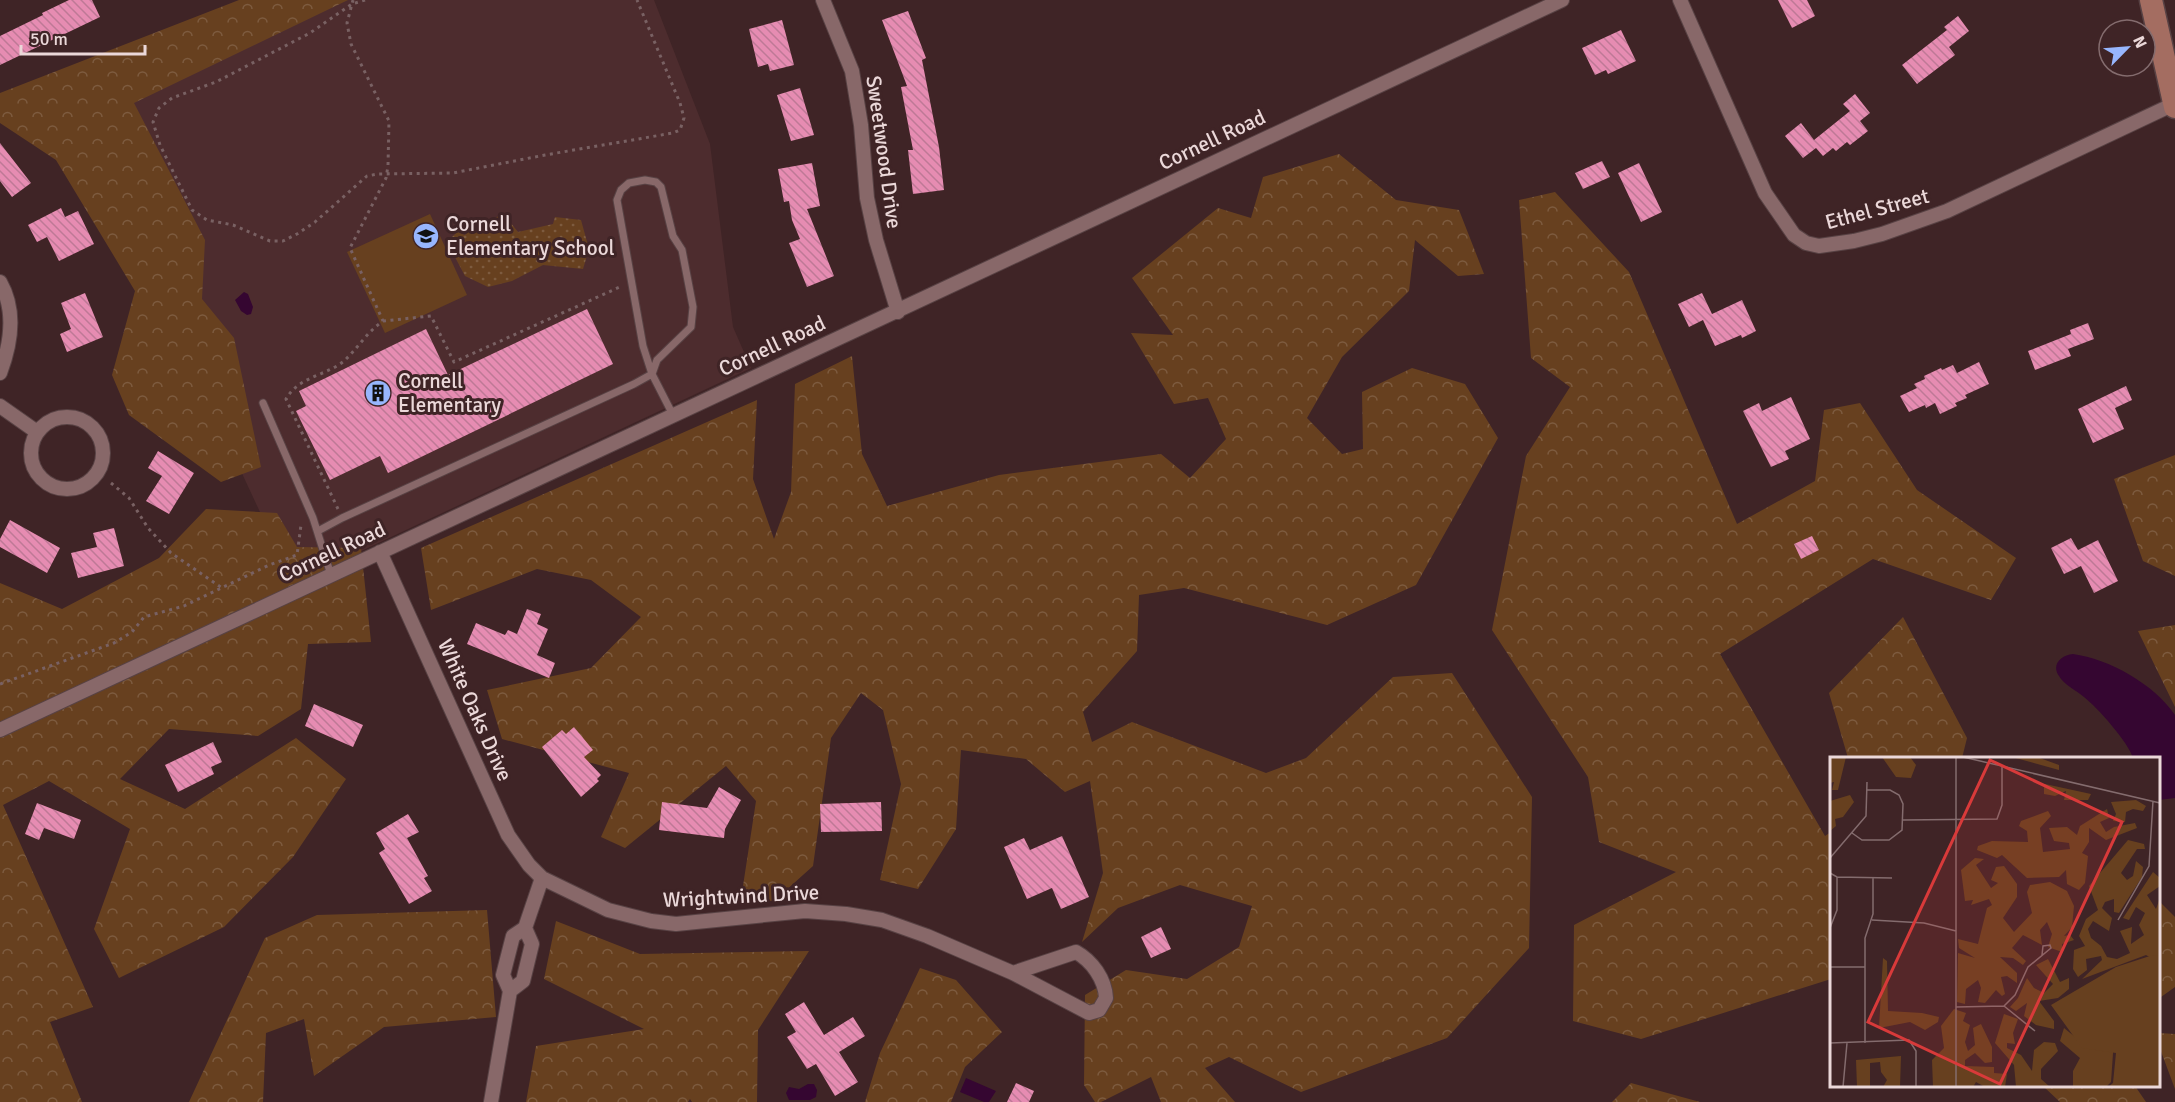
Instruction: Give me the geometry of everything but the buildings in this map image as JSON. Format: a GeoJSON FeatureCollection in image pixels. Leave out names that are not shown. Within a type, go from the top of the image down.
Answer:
{"type":"FeatureCollection","features":[{"type":"Feature","properties":{"kind":"main road"},"geometry":{"type":"LineString","coordinates":[[2151,0],[2175,106]]}},
{"type":"Feature","properties":{"kind":"street","name":"Sweetwood Drive"},"geometry":{"type":"LineString","coordinates":[[823,0],[852,71],[861,125],[867,198],[876,240],[898,312]]}},
{"type":"Feature","properties":{"kind":"street","name":"Cornell Road"},"geometry":{"type":"LineString","coordinates":[[0,730],[1562,0]]}},
{"type":"Feature","properties":{"kind":"street","name":"Ethel Street"},"geometry":{"type":"LineString","coordinates":[[1680,0],[1765,193],[1794,235],[1806,243],[1819,246],[1882,234],[1947,211],[2175,106]]}},
{"type":"Feature","properties":{"kind":"street"},"geometry":{"type":"LineString","coordinates":[[0,282],[10,315],[10,339],[0,373]]}},
{"type":"Feature","properties":{"kind":"street"},"geometry":{"type":"LineString","coordinates":[[0,406],[37,432]]}},
{"type":"Feature","properties":{"kind":"street"},"geometry":{"type":"LineString","coordinates":[[61,417],[70,417],[88,424],[95,430],[103,447],[103,457],[96,475],[86,484],[72,489],[54,487],[45,483],[38,476],[30,459],[33,440],[37,432],[52,420],[61,417]]}},
{"type":"Feature","properties":{"kind":"street","name":"White Oaks Drive"},"geometry":{"type":"LineString","coordinates":[[380,552],[508,835],[529,865],[542,878]]}},
{"type":"Feature","properties":{"kind":"street"},"geometry":{"type":"LineString","coordinates":[[491,1102],[510,991],[503,975],[513,936],[525,928],[542,878]]}},
{"type":"Feature","properties":{"kind":"street","name":"Wrightwind Drive"},"geometry":{"type":"LineString","coordinates":[[542,878],[608,910],[651,921],[676,924],[697,923],[778,912],[806,911],[882,920],[927,936],[1013,973],[1089,1014],[1099,1010],[1106,998],[1104,986],[1094,967],[1076,952],[1013,973]]}},
{"type":"Feature","properties":{"kind":"street"},"geometry":{"type":"LineString","coordinates":[[510,991],[523,981],[532,944],[525,928]]}},
{"type":"Feature","properties":{"kind":"lane"},"geometry":{"type":"LineString","coordinates":[[318,531],[652,374],[657,360],[691,327],[693,308],[682,250],[673,236],[664,194],[656,182],[645,180],[629,183],[621,190],[617,200],[643,346],[652,374],[673,415]]}},
{"type":"Feature","properties":{"kind":"lane"},"geometry":{"type":"LineString","coordinates":[[263,403],[318,531],[331,575]]}},
{"type":"Feature","properties":{"kind":"path"},"geometry":{"type":"LineString","coordinates":[[365,0],[352,2],[310,33],[216,82],[172,98],[159,108],[153,122],[160,145],[192,210],[207,220],[233,225],[270,241],[283,241],[315,222],[367,176],[387,173],[453,173],[673,133],[680,129],[684,118],[680,103],[637,0]]}},
{"type":"Feature","properties":{"kind":"path"},"geometry":{"type":"LineString","coordinates":[[352,2],[347,22],[351,44],[389,121],[387,173],[350,248],[383,321]]}},
{"type":"Feature","properties":{"kind":"path"},"geometry":{"type":"LineString","coordinates":[[342,518],[286,399],[290,392],[303,381],[343,362],[371,329],[383,321],[431,316],[454,362],[622,286]]}},
{"type":"Feature","properties":{"kind":"path"},"geometry":{"type":"LineString","coordinates":[[111,483],[129,498],[148,528],[171,553],[222,588]]}},
{"type":"Feature","properties":{"kind":"path"},"geometry":{"type":"LineString","coordinates":[[0,684],[114,643],[132,632],[144,617],[184,606],[269,564],[297,555],[301,525]]}},
{"type":"Feature","properties":{"kind":"shaded area","name":"Cornell Elementary School"},"geometry":{"type":"Polygon","coordinates":[[[326,0],[654,0],[710,144],[733,327],[751,368],[293,583],[76,117],[326,0]]]}},
{"type":"Feature","properties":{"kind":"shaded area"},"geometry":{"type":"Polygon","coordinates":[[[244,292],[248,294],[253,307],[251,314],[247,315],[241,311],[235,300],[244,292]]]}},
{"type":"Feature","properties":{"kind":"shaded area"},"geometry":{"type":"Polygon","coordinates":[[[2069,655],[2087,657],[2116,667],[2143,683],[2175,715],[2175,798],[2160,800],[2160,757],[2133,757],[2104,717],[2081,694],[2061,679],[2056,668],[2058,661],[2069,655]]]}},
{"type":"Feature","properties":{"kind":"shaded area"},"geometry":{"type":"Polygon","coordinates":[[[966,1078],[996,1091],[989,1102],[960,1092],[966,1078]]]}},
{"type":"Feature","properties":{"kind":"shaded area"},"geometry":{"type":"Polygon","coordinates":[[[808,1084],[814,1084],[817,1090],[816,1097],[810,1100],[789,1100],[786,1093],[789,1087],[799,1089],[808,1084]]]}},
{"type":"Feature","properties":{"kind":"green space"},"geometry":{"type":"Polygon","coordinates":[[[239,0],[348,0],[134,103],[205,240],[202,299],[234,338],[261,467],[221,482],[129,415],[112,375],[135,291],[56,160],[0,123],[0,93],[239,0]]]}},
{"type":"Feature","properties":{"kind":"green space"},"geometry":{"type":"Polygon","coordinates":[[[1339,154],[1396,200],[1459,210],[1484,274],[1458,276],[1415,240],[1409,291],[1342,357],[1307,418],[1342,454],[1363,449],[1362,392],[1412,368],[1465,384],[1498,438],[1416,585],[1327,625],[1184,588],[1139,595],[1137,651],[1083,712],[1092,742],[1132,722],[1266,773],[1306,758],[1393,677],[1452,673],[1532,797],[1529,948],[1447,1038],[1301,1092],[1229,1057],[1205,1068],[1235,1102],[1161,1102],[1151,1077],[1101,1102],[1095,1102],[1084,1085],[1085,995],[1126,970],[1187,979],[1239,947],[1252,906],[1180,885],[1118,908],[1082,942],[1103,873],[1090,781],[1065,792],[1026,759],[961,750],[956,829],[918,889],[880,880],[901,784],[883,710],[861,693],[831,738],[813,866],[774,901],[741,899],[756,801],[726,766],[625,848],[601,837],[629,773],[502,739],[487,690],[591,668],[641,617],[591,580],[537,569],[431,610],[421,548],[757,400],[753,479],[774,539],[791,492],[795,384],[852,356],[862,454],[887,506],[999,475],[1161,454],[1190,478],[1226,439],[1208,398],[1174,404],[1131,333],[1173,335],[1132,278],[1218,208],[1251,218],[1263,177],[1339,154]]]}},
{"type":"Feature","properties":{"kind":"green space"},"geometry":{"type":"Polygon","coordinates":[[[1555,192],[1629,272],[1737,524],[1815,481],[1824,410],[1860,403],[1917,490],[2016,558],[1991,600],[1873,559],[1720,654],[1825,836],[1830,833],[1830,979],[1641,1039],[1573,1021],[1574,925],[1676,872],[1599,842],[1588,777],[1492,630],[1526,456],[1570,387],[1531,358],[1519,200],[1555,192]]]}},
{"type":"Feature","properties":{"kind":"green space"},"geometry":{"type":"Polygon","coordinates":[[[430,214],[467,295],[385,333],[347,252],[430,214]]]}},
{"type":"Feature","properties":{"kind":"green space"},"geometry":{"type":"Polygon","coordinates":[[[501,215],[506,217],[518,232],[553,224],[555,217],[581,220],[589,249],[583,269],[543,265],[512,281],[488,287],[465,276],[447,242],[457,232],[465,235],[469,230],[501,215]]]}},
{"type":"Feature","properties":{"kind":"green space"},"geometry":{"type":"Polygon","coordinates":[[[2175,455],[2175,576],[2143,561],[2114,479],[2175,455]]]}},
{"type":"Feature","properties":{"kind":"green space"},"geometry":{"type":"Polygon","coordinates":[[[206,509],[277,513],[297,547],[361,548],[371,642],[308,644],[301,709],[258,736],[169,729],[120,779],[185,809],[296,738],[346,779],[293,857],[224,927],[119,978],[94,929],[130,829],[49,781],[3,805],[93,1007],[50,1022],[82,1102],[0,1102],[0,583],[62,609],[159,558],[206,509]]]}},
{"type":"Feature","properties":{"kind":"green space"},"geometry":{"type":"Polygon","coordinates":[[[1903,617],[1967,738],[1962,757],[1848,757],[1829,693],[1903,617]]]}},
{"type":"Feature","properties":{"kind":"green space"},"geometry":{"type":"Polygon","coordinates":[[[2175,625],[2175,707],[2138,631],[2175,625]]]}},
{"type":"Feature","properties":{"kind":"green space"},"geometry":{"type":"Polygon","coordinates":[[[2160,902],[2175,917],[2175,987],[2161,997],[2160,902]]]}},
{"type":"Feature","properties":{"kind":"green space"},"geometry":{"type":"Polygon","coordinates":[[[487,910],[496,1017],[384,1027],[314,1076],[304,1019],[266,1033],[263,1102],[189,1102],[265,938],[317,915],[487,910]]]}},
{"type":"Feature","properties":{"kind":"green space"},"geometry":{"type":"Polygon","coordinates":[[[556,921],[640,954],[809,951],[758,1030],[757,1102],[692,1102],[690,1099],[688,1102],[526,1102],[536,1046],[644,1029],[544,979],[556,921]]]}},
{"type":"Feature","properties":{"kind":"green space"},"geometry":{"type":"Polygon","coordinates":[[[920,968],[956,980],[1002,1032],[965,1067],[951,1102],[865,1102],[880,1053],[920,968]]]}},
{"type":"Feature","properties":{"kind":"green space"},"geometry":{"type":"Polygon","coordinates":[[[2160,1033],[2175,1034],[2175,1089],[2160,1049],[2160,1033]]]}},
{"type":"Feature","properties":{"kind":"green space"},"geometry":{"type":"Polygon","coordinates":[[[1631,1083],[1700,1102],[1612,1102],[1631,1083]]]}},
{"type":"Feature","properties":{"kind":"green space"},"geometry":{"type":"Polygon","coordinates":[[[2044,1087],[2136,1087],[2146,1102],[2060,1102],[2044,1087]]]}},
{"type":"Feature","properties":{"kind":"place","name":"Cornell Elementary School"},"geometry":{"type":"Point","coordinates":[426,236]}},
{"type":"Feature","properties":{"kind":"place","name":"Cornell Elementary"},"geometry":{"type":"Point","coordinates":[378,393]}}]}
